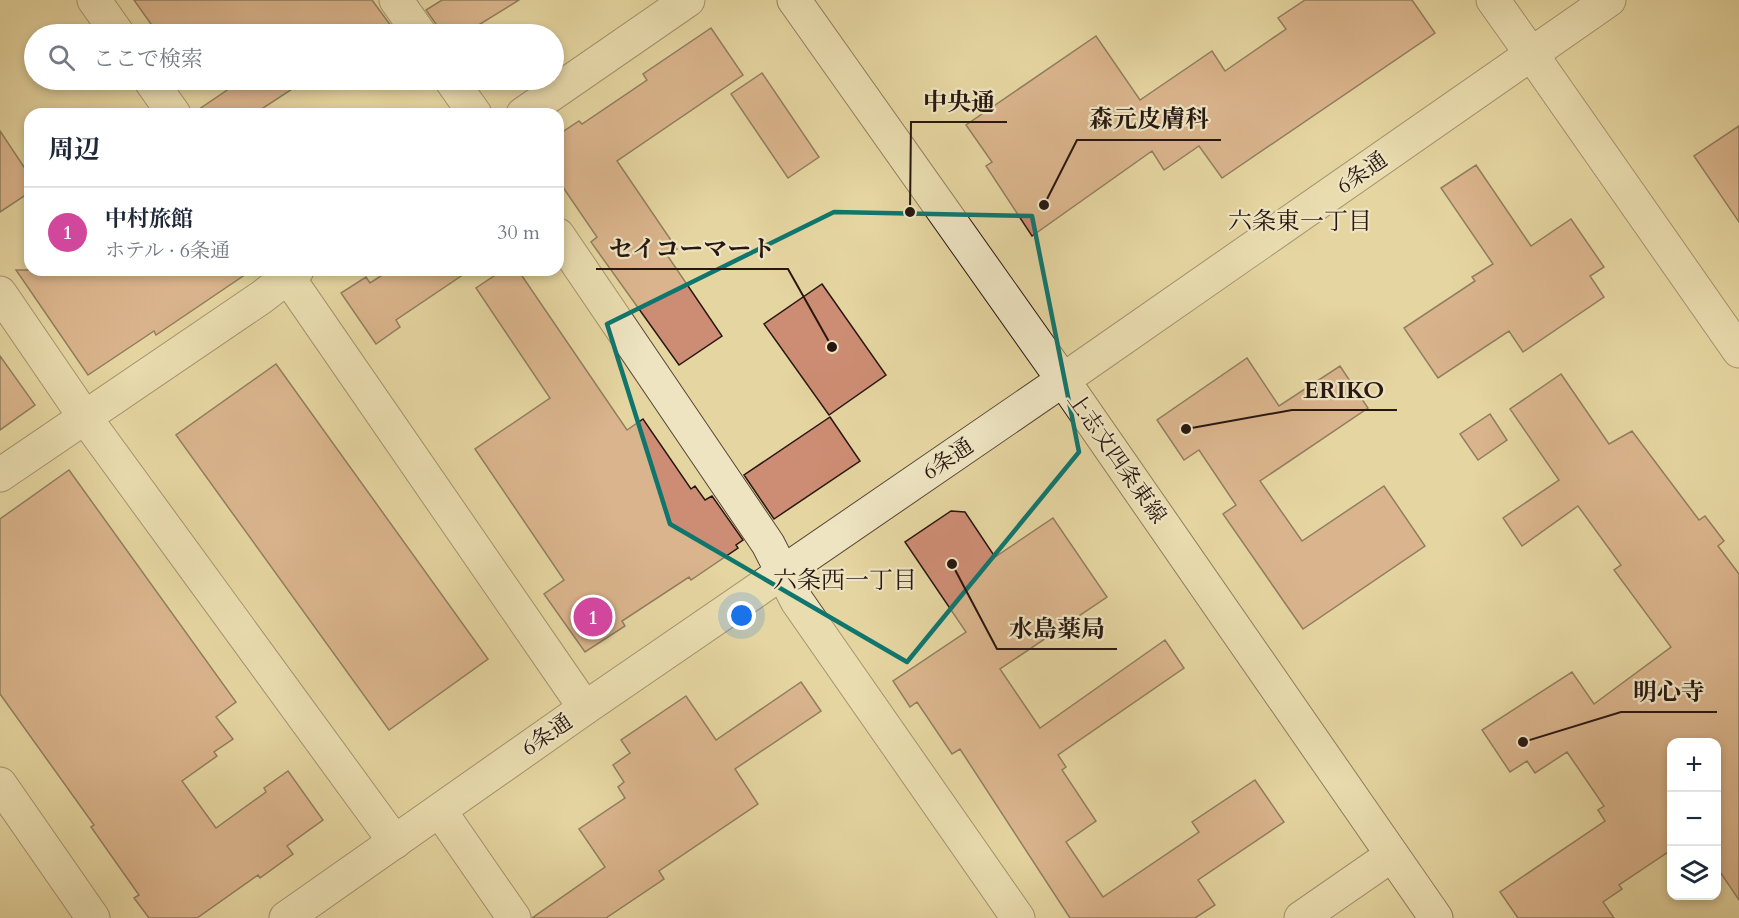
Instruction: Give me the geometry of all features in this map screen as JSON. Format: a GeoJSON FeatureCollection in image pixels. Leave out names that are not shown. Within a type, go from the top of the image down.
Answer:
{"type":"FeatureCollection","features":[{"type":"Feature","properties":{"kind":"street"},"geometry":{"type":"LineString","coordinates":[[94,0],[111,24]]}},
{"type":"Feature","properties":{"kind":"street"},"geometry":{"type":"LineString","coordinates":[[396,0],[413,24]]}},
{"type":"Feature","properties":{"kind":"street"},"geometry":{"type":"LineString","coordinates":[[564,86],[688,0]]}},
{"type":"Feature","properties":{"kind":"street","name":"上志文四条東線"},"geometry":{"type":"LineString","coordinates":[[794,0],[1063,380],[1436,918]]}},
{"type":"Feature","properties":{"kind":"street"},"geometry":{"type":"LineString","coordinates":[[1493,0],[1733,331]]}},
{"type":"Feature","properties":{"kind":"street","name":"6条通"},"geometry":{"type":"LineString","coordinates":[[286,918],[585,708],[1063,380],[1609,0]]}},
{"type":"Feature","properties":{"kind":"street"},"geometry":{"type":"LineString","coordinates":[[157,90],[170,108]]}},
{"type":"Feature","properties":{"kind":"street"},"geometry":{"type":"LineString","coordinates":[[458,90],[471,108]]}},
{"type":"Feature","properties":{"kind":"street"},"geometry":{"type":"LineString","coordinates":[[532,108],[558,90]]}},
{"type":"Feature","properties":{"kind":"street"},"geometry":{"type":"LineString","coordinates":[[564,244],[768,544],[797,601],[1018,918]]}},
{"type":"Feature","properties":{"kind":"street"},"geometry":{"type":"LineString","coordinates":[[0,475],[262,297],[285,276]]}},
{"type":"Feature","properties":{"kind":"street"},"geometry":{"type":"LineString","coordinates":[[292,276],[585,708]]}},
{"type":"Feature","properties":{"kind":"street"},"geometry":{"type":"LineString","coordinates":[[0,293],[84,416],[395,842]]}},
{"type":"Feature","properties":{"kind":"street"},"geometry":{"type":"LineString","coordinates":[[0,784],[93,918]]}},
{"type":"Feature","properties":{"kind":"street"},"geometry":{"type":"LineString","coordinates":[[440,811],[514,918]]}},
{"type":"Feature","properties":{"kind":"street"},"geometry":{"type":"LineString","coordinates":[[1301,918],[1392,855]]}},
{"type":"Feature","properties":{"kind":"highlighted area"},"geometry":{"type":"Polygon","coordinates":[[[834,212],[1032,216],[1079,452],[907,662],[670,524],[607,324],[834,212]]]}},
{"type":"Feature","properties":{"kind":"building"},"geometry":{"type":"Polygon","coordinates":[[[134,0],[372,0],[390,24],[151,24],[134,0]]]}},
{"type":"Feature","properties":{"kind":"building"},"geometry":{"type":"Polygon","coordinates":[[[442,0],[519,0],[480,24],[436,24],[426,10],[442,0]]]}},
{"type":"Feature","properties":{"kind":"building"},"geometry":{"type":"Polygon","coordinates":[[[1305,0],[1412,0],[1435,33],[1222,178],[1199,146],[1164,170],[1152,151],[1032,236],[986,166],[992,162],[966,125],[1096,36],[1140,100],[1212,51],[1225,71],[1286,29],[1278,18],[1305,0]]]}},
{"type":"Feature","properties":{"kind":"building"},"geometry":{"type":"Polygon","coordinates":[[[711,28],[743,75],[617,161],[677,249],[667,255],[722,336],[679,365],[591,242],[597,237],[564,189],[564,131],[579,121],[582,124],[647,80],[643,74],[711,28]]]}},
{"type":"Feature","properties":{"kind":"building"},"geometry":{"type":"Polygon","coordinates":[[[762,73],[819,157],[788,178],[731,94],[762,73]]]}},
{"type":"Feature","properties":{"kind":"building"},"geometry":{"type":"Polygon","coordinates":[[[227,90],[291,90],[263,108],[201,108],[227,90]]]}},
{"type":"Feature","properties":{"kind":"building"},"geometry":{"type":"Polygon","coordinates":[[[1739,126],[1739,222],[1694,156],[1739,126]]]}},
{"type":"Feature","properties":{"kind":"building"},"geometry":{"type":"Polygon","coordinates":[[[0,131],[24,167],[24,196],[0,212],[0,131]]]}},
{"type":"Feature","properties":{"kind":"building"},"geometry":{"type":"Polygon","coordinates":[[[1476,165],[1531,246],[1571,219],[1604,267],[1590,276],[1604,297],[1523,352],[1509,331],[1438,378],[1404,328],[1475,281],[1472,277],[1493,264],[1441,188],[1476,165]]]}},
{"type":"Feature","properties":{"kind":"building"},"geometry":{"type":"Polygon","coordinates":[[[16,270],[24,270],[24,276],[243,276],[156,335],[154,331],[88,375],[16,270]]]}},
{"type":"Feature","properties":{"kind":"building"},"geometry":{"type":"Polygon","coordinates":[[[381,276],[461,276],[396,320],[400,327],[376,344],[341,293],[366,277],[370,283],[381,276]]]}},
{"type":"Feature","properties":{"kind":"building"},"geometry":{"type":"Polygon","coordinates":[[[494,276],[522,276],[627,430],[643,419],[691,489],[695,486],[705,500],[712,496],[743,540],[736,545],[738,548],[691,580],[689,577],[622,621],[625,626],[585,652],[544,594],[564,580],[475,449],[550,398],[476,288],[494,276]]]}},
{"type":"Feature","properties":{"kind":"building"},"geometry":{"type":"Polygon","coordinates":[[[822,284],[886,375],[829,415],[764,324],[822,284]]]}},
{"type":"Feature","properties":{"kind":"building"},"geometry":{"type":"Polygon","coordinates":[[[0,356],[35,405],[0,430],[0,356]]]}},
{"type":"Feature","properties":{"kind":"building"},"geometry":{"type":"Polygon","coordinates":[[[1247,358],[1279,406],[1340,366],[1368,408],[1260,481],[1302,541],[1384,486],[1425,546],[1303,629],[1223,514],[1236,505],[1199,450],[1184,460],[1157,420],[1247,358]]]}},
{"type":"Feature","properties":{"kind":"building"},"geometry":{"type":"Polygon","coordinates":[[[276,364],[488,659],[389,730],[176,435],[276,364]]]}},
{"type":"Feature","properties":{"kind":"building"},"geometry":{"type":"Polygon","coordinates":[[[1561,374],[1609,444],[1632,431],[1699,520],[1705,516],[1724,541],[1718,546],[1739,574],[1739,900],[1721,873],[1721,738],[1667,738],[1667,853],[1619,885],[1622,889],[1603,902],[1614,918],[1518,918],[1500,892],[1605,821],[1598,810],[1604,806],[1567,752],[1535,773],[1527,761],[1510,772],[1482,730],[1572,672],[1594,704],[1671,647],[1614,570],[1621,565],[1578,506],[1522,546],[1503,518],[1559,480],[1510,409],[1561,374]]]}},
{"type":"Feature","properties":{"kind":"building"},"geometry":{"type":"Polygon","coordinates":[[[1490,414],[1507,440],[1478,460],[1460,434],[1490,414]]]}},
{"type":"Feature","properties":{"kind":"building"},"geometry":{"type":"Polygon","coordinates":[[[830,417],[860,461],[774,519],[744,475],[830,417]]]}},
{"type":"Feature","properties":{"kind":"building"},"geometry":{"type":"Polygon","coordinates":[[[69,470],[236,702],[216,717],[233,739],[214,752],[217,756],[182,781],[216,828],[266,792],[264,788],[288,771],[323,820],[287,846],[293,854],[260,878],[258,875],[197,918],[149,918],[134,898],[139,895],[91,827],[94,825],[0,694],[0,519],[69,470]]]}},
{"type":"Feature","properties":{"kind":"building"},"geometry":{"type":"Polygon","coordinates":[[[951,511],[965,512],[995,557],[1053,518],[1107,597],[1000,669],[1040,728],[1165,640],[1184,668],[1058,755],[1066,767],[1062,770],[1096,821],[1066,842],[1103,897],[1199,832],[1192,822],[1255,780],[1284,822],[1198,880],[1215,905],[1195,918],[1070,918],[960,749],[952,754],[917,702],[910,707],[893,681],[966,632],[905,542],[951,511]]]}},
{"type":"Feature","properties":{"kind":"building"},"geometry":{"type":"Polygon","coordinates":[[[801,682],[821,711],[735,769],[758,804],[659,871],[664,879],[606,918],[532,918],[605,867],[579,829],[625,798],[618,787],[624,782],[613,765],[630,753],[621,740],[686,696],[716,740],[801,682]]]}},
{"type":"Feature","properties":{"kind":"place","name":"森元皮膚科"},"geometry":{"type":"Point","coordinates":[1044,205]}},
{"type":"Feature","properties":{"kind":"place","name":"中央通"},"geometry":{"type":"Point","coordinates":[910,212]}},
{"type":"Feature","properties":{"kind":"place","name":"セイコーマート"},"geometry":{"type":"Point","coordinates":[832,347]}},
{"type":"Feature","properties":{"kind":"place","name":"ERIKO"},"geometry":{"type":"Point","coordinates":[1186,429]}},
{"type":"Feature","properties":{"kind":"place","name":"水島薬局"},"geometry":{"type":"Point","coordinates":[952,564]}},
{"type":"Feature","properties":{"kind":"place","name":"中村旅館"},"geometry":{"type":"Point","coordinates":[593,617]}},
{"type":"Feature","properties":{"kind":"place","name":"明心寺"},"geometry":{"type":"Point","coordinates":[1523,742]}},
{"type":"Feature","properties":{"kind":"district","name":"六条東一丁目"},"geometry":{"type":"Point","coordinates":[1300,221]}},
{"type":"Feature","properties":{"kind":"district","name":"六条西一丁目"},"geometry":{"type":"Point","coordinates":[845,580]}}]}
